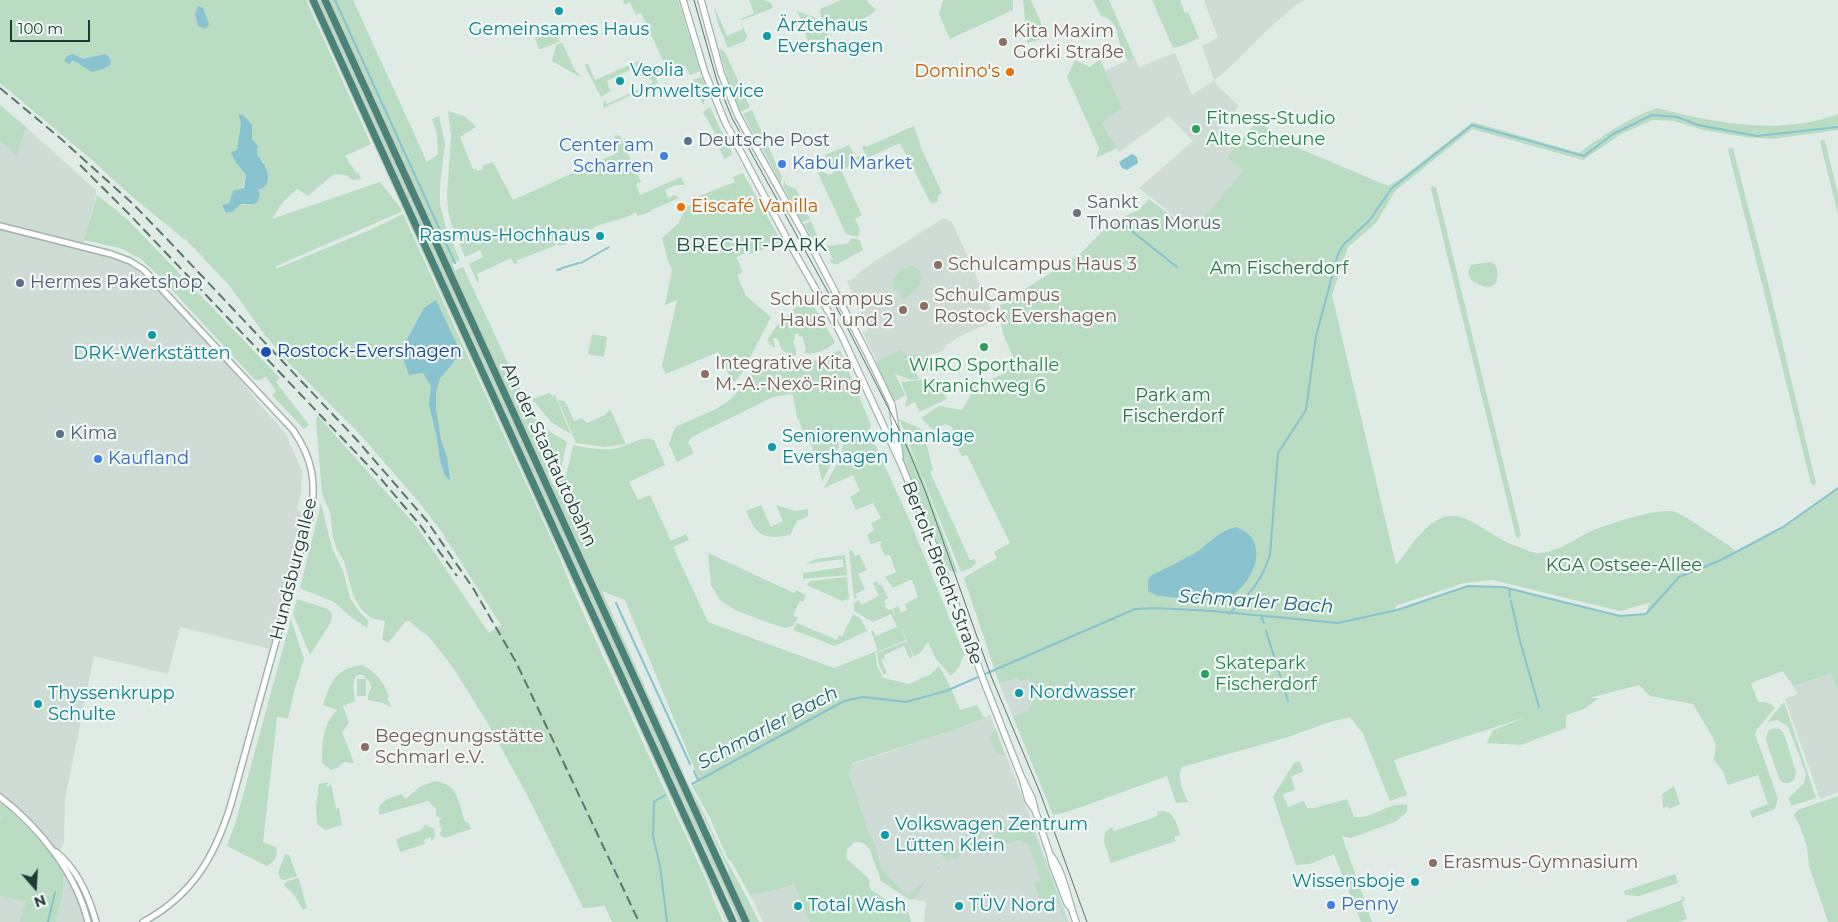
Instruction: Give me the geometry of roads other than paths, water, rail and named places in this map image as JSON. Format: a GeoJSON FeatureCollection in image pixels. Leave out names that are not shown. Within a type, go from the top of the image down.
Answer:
{"type":"FeatureCollection","features":[{"type":"Feature","properties":{"kind":"highway","name":"An der Stadtautobahn"},"geometry":{"type":"LineString","coordinates":[[312,0],[733,922]]}},
{"type":"Feature","properties":{"kind":"highway","name":"An der Stadtautobahn"},"geometry":{"type":"LineString","coordinates":[[325,0],[746,922]]}},
{"type":"Feature","properties":{"kind":"main road","name":"Bertolt-Brecht-Straße"},"geometry":{"type":"LineString","coordinates":[[683,0],[705,73],[724,122],[841,334],[902,466],[940,561],[980,672],[1022,776],[1022,784],[1034,810],[1067,904],[1071,908],[1076,922]]}},
{"type":"Feature","properties":{"kind":"main road","name":"Bertolt-Brecht-Straße"},"geometry":{"type":"LineString","coordinates":[[702,0],[721,73],[738,116],[817,257],[892,405],[902,466]]}},
{"type":"Feature","properties":{"kind":"street","name":"Hundsburgallee"},"geometry":{"type":"LineString","coordinates":[[0,226],[111,254],[130,261],[144,270],[293,430],[307,454],[313,476],[314,494],[310,518],[232,804],[221,836],[204,868],[184,892],[165,908],[143,922]]}},
{"type":"Feature","properties":{"kind":"street"},"geometry":{"type":"LineString","coordinates":[[0,797],[24,817],[53,851],[74,888],[88,922]]}},
{"type":"Feature","properties":{"kind":"street"},"geometry":{"type":"LineString","coordinates":[[53,851],[74,870],[96,922]]}},
{"type":"Feature","properties":{"kind":"water"},"geometry":{"type":"Polygon","coordinates":[[[198,6],[203,8],[209,24],[205,29],[198,26],[195,14],[198,6]]]}},
{"type":"Feature","properties":{"kind":"water"},"geometry":{"type":"Polygon","coordinates":[[[73,54],[83,59],[106,54],[111,60],[110,65],[92,72],[73,60],[69,64],[64,61],[67,56],[73,54]]]}},
{"type":"Feature","properties":{"kind":"water"},"geometry":{"type":"Polygon","coordinates":[[[238,114],[243,115],[252,125],[252,139],[258,146],[257,155],[266,169],[268,179],[267,184],[258,190],[260,194],[258,202],[254,204],[241,204],[232,212],[226,213],[222,205],[229,203],[233,191],[244,188],[246,175],[236,163],[231,152],[237,150],[241,122],[238,114]]]}},
{"type":"Feature","properties":{"kind":"water"},"geometry":{"type":"Polygon","coordinates":[[[1132,154],[1137,157],[1138,163],[1127,170],[1122,168],[1119,162],[1132,154]]]}},
{"type":"Feature","properties":{"kind":"water"},"geometry":{"type":"Polygon","coordinates":[[[436,300],[459,349],[454,362],[440,378],[436,392],[436,409],[441,440],[447,457],[450,480],[445,476],[440,460],[429,405],[431,386],[423,373],[409,375],[404,361],[403,347],[424,308],[436,300]]]}},
{"type":"Feature","properties":{"kind":"water"},"geometry":{"type":"Polygon","coordinates":[[[1236,527],[1248,534],[1255,543],[1256,554],[1249,578],[1231,596],[1220,601],[1158,596],[1148,591],[1148,579],[1152,575],[1195,553],[1219,535],[1236,527]]]}},
{"type":"Feature","properties":{"kind":"waterway"},"geometry":{"type":"LineString","coordinates":[[335,0],[455,263]]}},
{"type":"Feature","properties":{"kind":"waterway"},"geometry":{"type":"LineString","coordinates":[[1229,614],[1254,588],[1263,573],[1270,555],[1278,453],[1306,410],[1316,336],[1338,254],[1344,244],[1369,221],[1391,189],[1472,125],[1584,156],[1613,134],[1652,115],[1677,117],[1698,125],[1757,136],[1838,127]]}},
{"type":"Feature","properties":{"kind":"waterway"},"geometry":{"type":"LineString","coordinates":[[1124,225],[1177,267]]}},
{"type":"Feature","properties":{"kind":"waterway"},"geometry":{"type":"LineString","coordinates":[[581,263],[609,247]]}},
{"type":"Feature","properties":{"kind":"waterway"},"geometry":{"type":"LineString","coordinates":[[562,268],[579,263]]}},
{"type":"Feature","properties":{"kind":"waterway"},"geometry":{"type":"LineString","coordinates":[[557,270],[561,269]]}},
{"type":"Feature","properties":{"kind":"waterway","name":"Schmarler Bach"},"geometry":{"type":"LineString","coordinates":[[692,784],[844,701],[863,697],[906,702],[946,691],[1135,609],[1155,608],[1213,611],[1338,623],[1397,610],[1468,586],[1503,587],[1620,616],[1646,614],[1679,577],[1721,560],[1783,527],[1838,488]]}},
{"type":"Feature","properties":{"kind":"waterway","name":"Schmarler Bach"},"geometry":{"type":"LineString","coordinates":[[1509,588],[1510,597]]}},
{"type":"Feature","properties":{"kind":"waterway"},"geometry":{"type":"LineString","coordinates":[[1511,601],[1520,641],[1539,707]]}},
{"type":"Feature","properties":{"kind":"waterway"},"geometry":{"type":"LineString","coordinates":[[616,603],[690,764]]}},
{"type":"Feature","properties":{"kind":"waterway","name":"Schmarler Bach"},"geometry":{"type":"LineString","coordinates":[[1261,616],[1264,623]]}},
{"type":"Feature","properties":{"kind":"waterway"},"geometry":{"type":"LineString","coordinates":[[1266,631],[1288,701]]}},
{"type":"Feature","properties":{"kind":"waterway"},"geometry":{"type":"LineString","coordinates":[[694,771],[698,780]]}},
{"type":"Feature","properties":{"kind":"waterway","name":"Schmarler Bach"},"geometry":{"type":"LineString","coordinates":[[665,795],[654,802],[653,836],[660,866],[667,922]]}},
{"type":"Feature","properties":{"kind":"waterway"},"geometry":{"type":"LineString","coordinates":[[48,922],[55,892]]}},
{"type":"Feature","properties":{"kind":"tram line"},"geometry":{"type":"LineString","coordinates":[[694,0],[717,81],[732,118],[845,323],[910,454],[926,493],[991,676],[1041,795],[1087,922]]}},
{"type":"Feature","properties":{"kind":"railway"},"geometry":{"type":"LineString","coordinates":[[0,88],[60,138],[133,204],[356,439],[427,521],[473,588],[516,662],[639,922]]}},
{"type":"Feature","properties":{"kind":"railway"},"geometry":{"type":"LineString","coordinates":[[80,165],[381,479],[420,525],[457,576]]}},
{"type":"Feature","properties":{"kind":"place","name":"Gemeinsames Haus"},"geometry":{"type":"Point","coordinates":[559,11]}},
{"type":"Feature","properties":{"kind":"place","name":"Ärztehaus Evershagen"},"geometry":{"type":"Point","coordinates":[767,36]}},
{"type":"Feature","properties":{"kind":"place","name":"Kita Maxim Gorki Straße"},"geometry":{"type":"Point","coordinates":[1003,42]}},
{"type":"Feature","properties":{"kind":"place","name":"Domino's"},"geometry":{"type":"Point","coordinates":[1010,72]}},
{"type":"Feature","properties":{"kind":"place","name":"Veolia Umweltservice"},"geometry":{"type":"Point","coordinates":[620,81]}},
{"type":"Feature","properties":{"kind":"place","name":"Fitness-Studio Alte Scheune"},"geometry":{"type":"Point","coordinates":[1196,129]}},
{"type":"Feature","properties":{"kind":"place","name":"Deutsche Post"},"geometry":{"type":"Point","coordinates":[688,141]}},
{"type":"Feature","properties":{"kind":"place","name":"Center am Scharren"},"geometry":{"type":"Point","coordinates":[664,156]}},
{"type":"Feature","properties":{"kind":"place","name":"Kabul Market"},"geometry":{"type":"Point","coordinates":[782,164]}},
{"type":"Feature","properties":{"kind":"place","name":"Eiscafé Vanilla"},"geometry":{"type":"Point","coordinates":[681,207]}},
{"type":"Feature","properties":{"kind":"place","name":"Sankt Thomas Morus"},"geometry":{"type":"Point","coordinates":[1077,213]}},
{"type":"Feature","properties":{"kind":"place","name":"Rasmus-Hochhaus"},"geometry":{"type":"Point","coordinates":[600,236]}},
{"type":"Feature","properties":{"kind":"place","name":"Schulcampus Haus 3"},"geometry":{"type":"Point","coordinates":[938,265]}},
{"type":"Feature","properties":{"kind":"place","name":"Hermes Paketshop"},"geometry":{"type":"Point","coordinates":[20,283]}},
{"type":"Feature","properties":{"kind":"place","name":"SchulCampus Rostock Evershagen"},"geometry":{"type":"Point","coordinates":[924,306]}},
{"type":"Feature","properties":{"kind":"place","name":"Schulcampus Haus 1 und 2"},"geometry":{"type":"Point","coordinates":[903,310]}},
{"type":"Feature","properties":{"kind":"place","name":"DRK-Werkstätten"},"geometry":{"type":"Point","coordinates":[152,335]}},
{"type":"Feature","properties":{"kind":"place","name":"WIRO Sporthalle Kranichweg 6"},"geometry":{"type":"Point","coordinates":[984,347]}},
{"type":"Feature","properties":{"kind":"place","name":"Rostock-Evershagen"},"geometry":{"type":"Point","coordinates":[266,352]}},
{"type":"Feature","properties":{"kind":"place","name":"Integrative Kita M.-A.-Nexö-Ring"},"geometry":{"type":"Point","coordinates":[705,374]}},
{"type":"Feature","properties":{"kind":"place","name":"Kima"},"geometry":{"type":"Point","coordinates":[60,434]}},
{"type":"Feature","properties":{"kind":"place","name":"Seniorenwohnanlage Evershagen"},"geometry":{"type":"Point","coordinates":[772,447]}},
{"type":"Feature","properties":{"kind":"place","name":"Kaufland"},"geometry":{"type":"Point","coordinates":[98,459]}},
{"type":"Feature","properties":{"kind":"place","name":"Skatepark Fischerdorf"},"geometry":{"type":"Point","coordinates":[1205,674]}},
{"type":"Feature","properties":{"kind":"place","name":"Nordwasser"},"geometry":{"type":"Point","coordinates":[1019,693]}},
{"type":"Feature","properties":{"kind":"place","name":"Thyssenkrupp Schulte"},"geometry":{"type":"Point","coordinates":[38,704]}},
{"type":"Feature","properties":{"kind":"place","name":"Begegnungsstätte Schmarl e.V."},"geometry":{"type":"Point","coordinates":[365,747]}},
{"type":"Feature","properties":{"kind":"place","name":"Volkswagen Zentrum Lütten Klein"},"geometry":{"type":"Point","coordinates":[885,835]}},
{"type":"Feature","properties":{"kind":"place","name":"Erasmus-Gymnasium"},"geometry":{"type":"Point","coordinates":[1433,863]}},
{"type":"Feature","properties":{"kind":"place","name":"Wissensboje"},"geometry":{"type":"Point","coordinates":[1415,882]}},
{"type":"Feature","properties":{"kind":"place","name":"Penny"},"geometry":{"type":"Point","coordinates":[1331,905]}},
{"type":"Feature","properties":{"kind":"place","name":"Total Wash"},"geometry":{"type":"Point","coordinates":[798,906]}},
{"type":"Feature","properties":{"kind":"place","name":"TÜV Nord"},"geometry":{"type":"Point","coordinates":[959,906]}},
{"type":"Feature","properties":{"kind":"district","name":"BRECHT-PARK"},"geometry":{"type":"Point","coordinates":[752,245]}},
{"type":"Feature","properties":{"kind":"park label","name":"Am Fischerdorf"},"geometry":{"type":"Point","coordinates":[1279,269]}},
{"type":"Feature","properties":{"kind":"park label","name":"Park am Fischerdorf"},"geometry":{"type":"Point","coordinates":[1173,406]}},
{"type":"Feature","properties":{"kind":"park label","name":"KGA Ostsee-Allee"},"geometry":{"type":"Point","coordinates":[1624,566]}}]}
